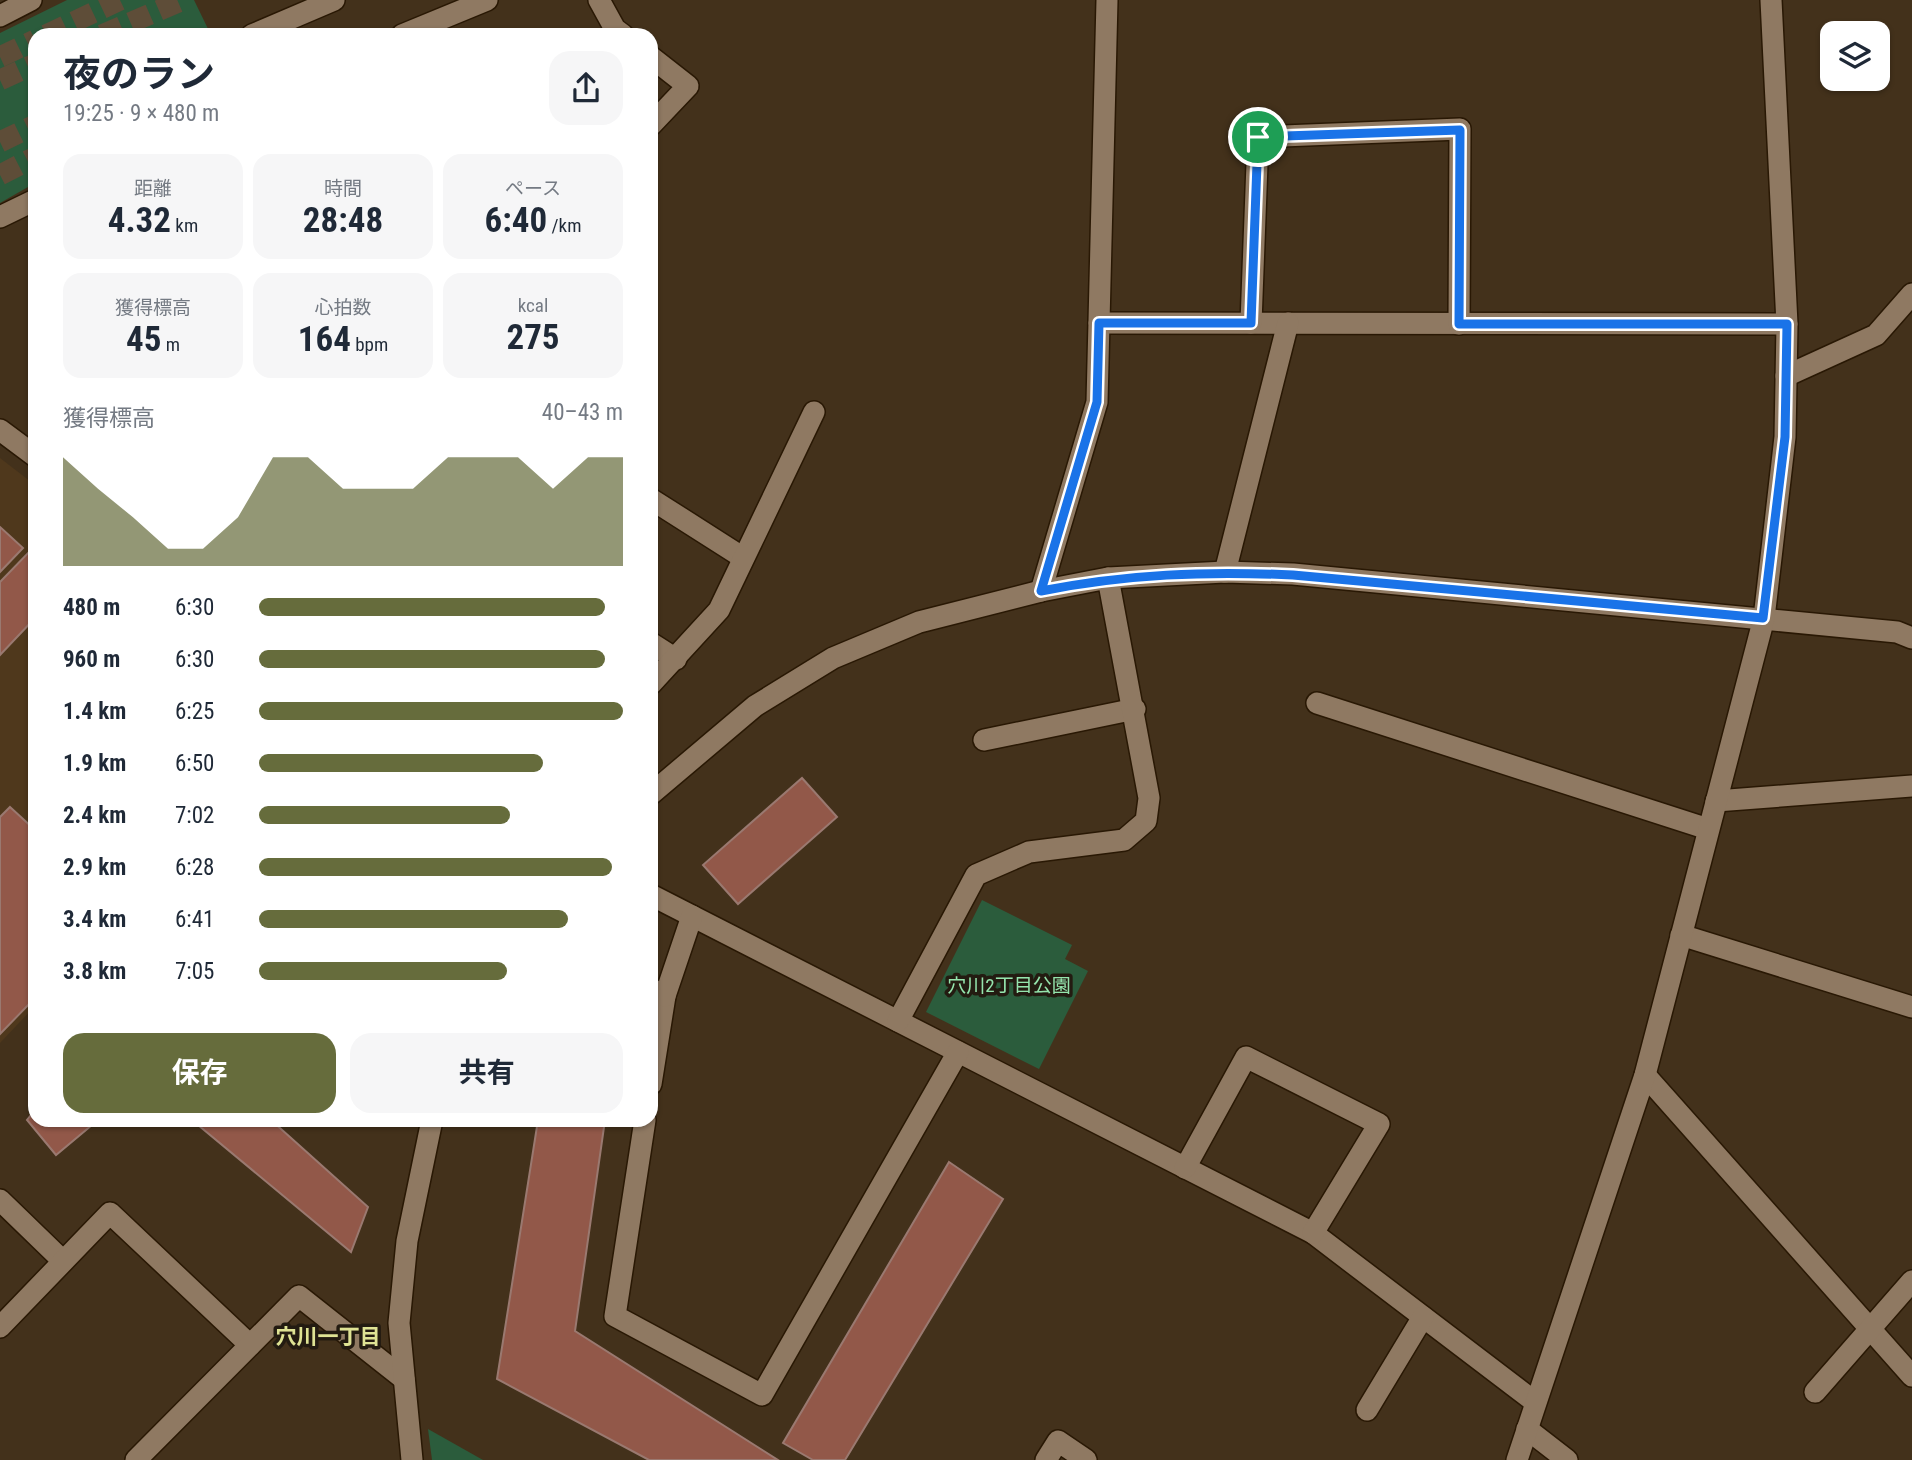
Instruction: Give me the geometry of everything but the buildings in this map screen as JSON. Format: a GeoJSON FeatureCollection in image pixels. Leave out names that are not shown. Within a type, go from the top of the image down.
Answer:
{"type":"FeatureCollection","features":[{"type":"Feature","properties":{"kind":"street"},"geometry":{"type":"LineString","coordinates":[[0,16],[31,0]]}},
{"type":"Feature","properties":{"kind":"street"},"geometry":{"type":"LineString","coordinates":[[268,28],[334,0]]}},
{"type":"Feature","properties":{"kind":"street"},"geometry":{"type":"LineString","coordinates":[[419,28],[487,0]]}},
{"type":"Feature","properties":{"kind":"street"},"geometry":{"type":"LineString","coordinates":[[599,0],[614,28]]}},
{"type":"Feature","properties":{"kind":"street"},"geometry":{"type":"LineString","coordinates":[[1041,591],[1097,402],[1107,0]]}},
{"type":"Feature","properties":{"kind":"street"},"geometry":{"type":"LineString","coordinates":[[1517,1460],[1645,1074],[1763,618],[1785,437],[1787,324],[1772,0]]}},
{"type":"Feature","properties":{"kind":"street"},"geometry":{"type":"LineString","coordinates":[[277,28],[302,13]]}},
{"type":"Feature","properties":{"kind":"street"},"geometry":{"type":"LineString","coordinates":[[658,62],[688,86],[658,118]]}},
{"type":"Feature","properties":{"kind":"street"},"geometry":{"type":"LineString","coordinates":[[1251,323],[1258,137],[1460,130],[1459,324]]}},
{"type":"Feature","properties":{"kind":"street"},"geometry":{"type":"LineString","coordinates":[[0,217],[28,203]]}},
{"type":"Feature","properties":{"kind":"street"},"geometry":{"type":"LineString","coordinates":[[1786,376],[1877,335],[1912,294]]}},
{"type":"Feature","properties":{"kind":"street"},"geometry":{"type":"LineString","coordinates":[[1099,323],[1787,324]]}},
{"type":"Feature","properties":{"kind":"street"},"geometry":{"type":"LineString","coordinates":[[1224,572],[1288,323]]}},
{"type":"Feature","properties":{"kind":"street"},"geometry":{"type":"LineString","coordinates":[[658,677],[719,610],[814,412]]}},
{"type":"Feature","properties":{"kind":"street"},"geometry":{"type":"LineString","coordinates":[[0,430],[28,451]]}},
{"type":"Feature","properties":{"kind":"street"},"geometry":{"type":"LineString","coordinates":[[658,503],[743,556]]}},
{"type":"Feature","properties":{"kind":"street"},"geometry":{"type":"LineString","coordinates":[[658,787],[755,706],[833,658],[919,622],[1041,591],[1108,578],[1224,572],[1293,575],[1763,618],[1897,632],[1912,638]]}},
{"type":"Feature","properties":{"kind":"street"},"geometry":{"type":"LineString","coordinates":[[898,1021],[975,875],[1029,852],[1124,840],[1146,821],[1149,798],[1135,709],[1108,578]]}},
{"type":"Feature","properties":{"kind":"street"},"geometry":{"type":"LineString","coordinates":[[658,647],[676,659]]}},
{"type":"Feature","properties":{"kind":"street"},"geometry":{"type":"LineString","coordinates":[[1317,702],[1708,830]]}},
{"type":"Feature","properties":{"kind":"street"},"geometry":{"type":"LineString","coordinates":[[984,740],[1135,709]]}},
{"type":"Feature","properties":{"kind":"street"},"geometry":{"type":"LineString","coordinates":[[1716,801],[1912,786]]}},
{"type":"Feature","properties":{"kind":"street"},"geometry":{"type":"LineString","coordinates":[[658,899],[1313,1233],[1535,1402]]}},
{"type":"Feature","properties":{"kind":"street"},"geometry":{"type":"LineString","coordinates":[[658,993],[692,916]]}},
{"type":"Feature","properties":{"kind":"street"},"geometry":{"type":"LineString","coordinates":[[1681,935],[1912,1007]]}},
{"type":"Feature","properties":{"kind":"street"},"geometry":{"type":"LineString","coordinates":[[644,1127],[615,1316],[762,1395],[958,1052]]}},
{"type":"Feature","properties":{"kind":"street"},"geometry":{"type":"LineString","coordinates":[[1185,1168],[1246,1057],[1379,1124],[1313,1233]]}},
{"type":"Feature","properties":{"kind":"street"},"geometry":{"type":"LineString","coordinates":[[1645,1074],[1912,1376]]}},
{"type":"Feature","properties":{"kind":"street"},"geometry":{"type":"LineString","coordinates":[[412,1460],[399,1323],[407,1241],[431,1127]]}},
{"type":"Feature","properties":{"kind":"street"},"geometry":{"type":"LineString","coordinates":[[0,1200],[63,1261]]}},
{"type":"Feature","properties":{"kind":"street"},"geometry":{"type":"LineString","coordinates":[[0,1327],[110,1213],[250,1345]]}},
{"type":"Feature","properties":{"kind":"street"},"geometry":{"type":"LineString","coordinates":[[1815,1392],[1912,1281]]}},
{"type":"Feature","properties":{"kind":"street"},"geometry":{"type":"LineString","coordinates":[[136,1460],[299,1296],[404,1379]]}},
{"type":"Feature","properties":{"kind":"street"},"geometry":{"type":"LineString","coordinates":[[1367,1410],[1423,1317]]}},
{"type":"Feature","properties":{"kind":"street"},"geometry":{"type":"LineString","coordinates":[[1527,1429],[1567,1460]]}},
{"type":"Feature","properties":{"kind":"street"},"geometry":{"type":"LineString","coordinates":[[1046,1460],[1058,1441],[1086,1460]]}},
{"type":"Feature","properties":{"kind":"shaded area"},"geometry":{"type":"Polygon","coordinates":[[[0,458],[28,480],[28,1013],[0,1043],[0,458]]]}},
{"type":"Feature","properties":{"kind":"green space"},"geometry":{"type":"Polygon","coordinates":[[[67,0],[194,0],[208,28],[28,28],[28,187],[0,203],[0,33],[67,0]]]}},
{"type":"Feature","properties":{"kind":"green space","name":"穴川2丁目公園"},"geometry":{"type":"Polygon","coordinates":[[[982,900],[1072,945],[1065,959],[1088,971],[1039,1069],[926,1012],[982,900]]]}},
{"type":"Feature","properties":{"kind":"green space"},"geometry":{"type":"Polygon","coordinates":[[[428,1429],[483,1460],[432,1460],[428,1429]]]}},
{"type":"Feature","properties":{"kind":"tunnel"},"geometry":{"type":"LineString","coordinates":[[61,28],[120,0]]}},
{"type":"Feature","properties":{"kind":"tunnel"},"geometry":{"type":"LineString","coordinates":[[118,28],[183,0]]}},
{"type":"Feature","properties":{"kind":"tunnel"},"geometry":{"type":"LineString","coordinates":[[0,57],[28,43]]}},
{"type":"Feature","properties":{"kind":"tunnel"},"geometry":{"type":"LineString","coordinates":[[0,80],[28,67]]}},
{"type":"Feature","properties":{"kind":"tunnel"},"geometry":{"type":"LineString","coordinates":[[0,142],[28,128]]}},
{"type":"Feature","properties":{"kind":"tunnel"},"geometry":{"type":"LineString","coordinates":[[0,175],[28,161]]}},
{"type":"Feature","properties":{"kind":"district","name":"穴川一丁目"},"geometry":{"type":"Point","coordinates":[328,1337]}},
{"type":"Feature","properties":{"kind":"route"},"geometry":{"type":"LineString","coordinates":[[1460,130],[1459,324],[1787,324],[1785,437],[1763,618],[1293,575],[1224,572],[1108,578],[1041,591],[1097,402],[1099,323],[1251,323],[1258,137],[1460,130]]}}]}
